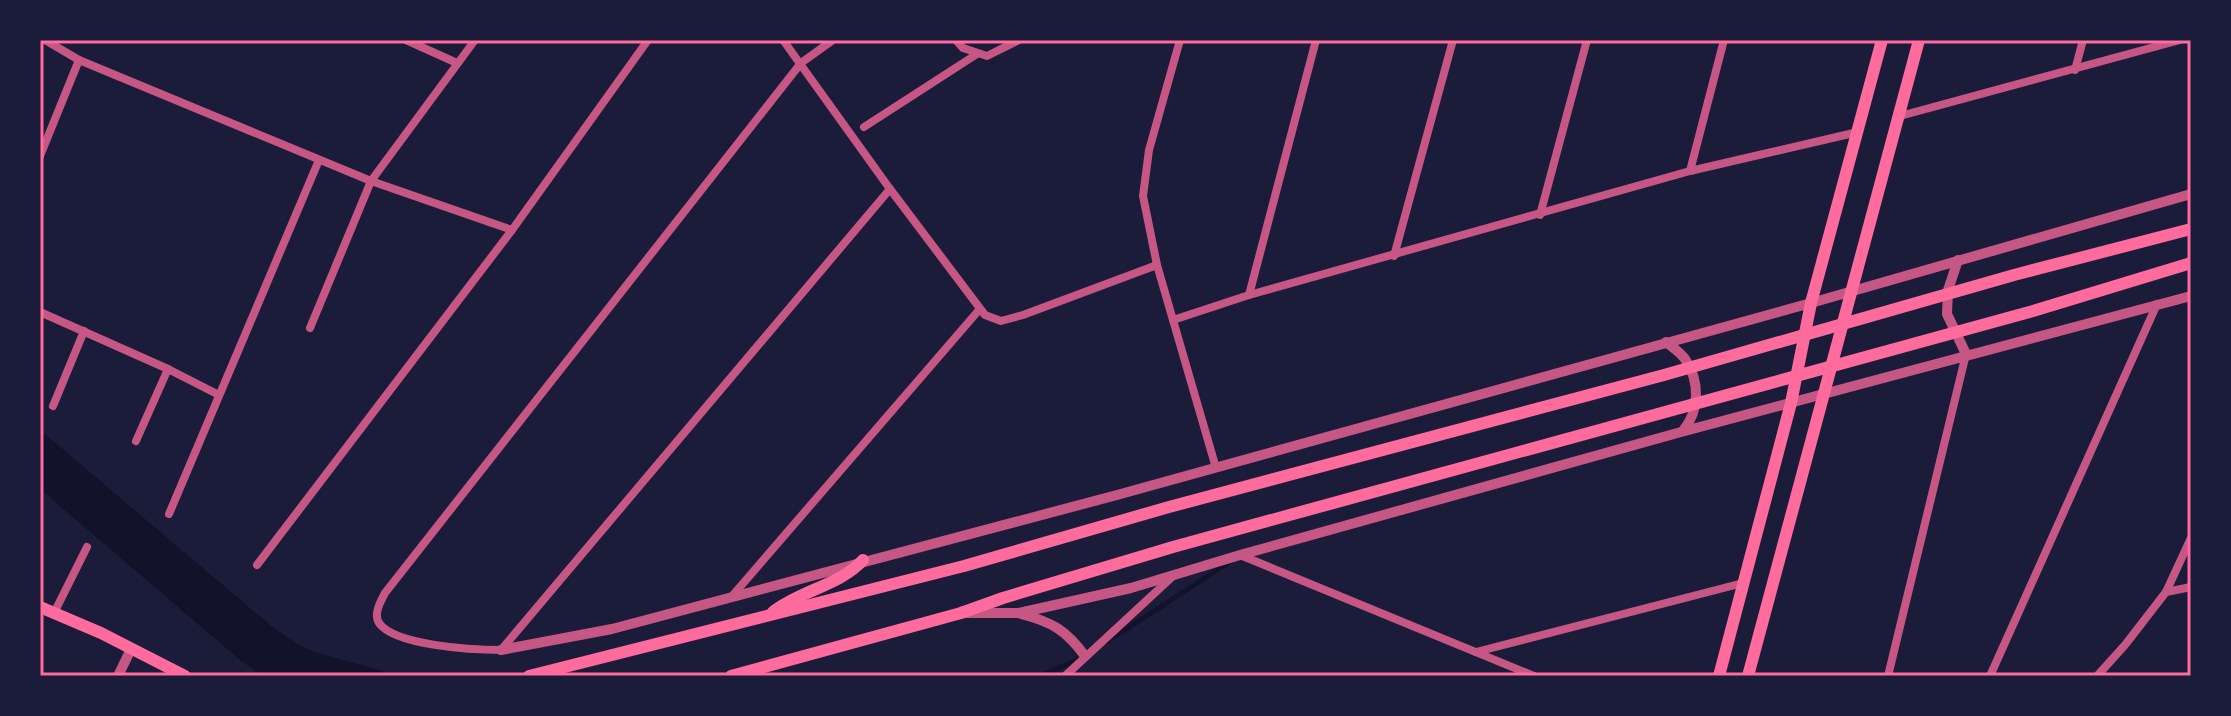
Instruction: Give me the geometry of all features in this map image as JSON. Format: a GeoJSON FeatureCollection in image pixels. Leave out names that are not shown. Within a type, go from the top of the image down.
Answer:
{"type":"FeatureCollection","features":[{"type":"Feature","properties":{"kind":"main road"},"geometry":{"type":"LineString","coordinates":[[1719,676],[1791,403],[1811,303],[1882,40]]}},
{"type":"Feature","properties":{"kind":"main road"},"geometry":{"type":"LineString","coordinates":[[1748,676],[1919,40]]}},
{"type":"Feature","properties":{"kind":"main road"},"geometry":{"type":"LineString","coordinates":[[529,676],[964,566],[1169,507],[1664,375],[2014,275],[2191,229]]}},
{"type":"Feature","properties":{"kind":"main road"},"geometry":{"type":"LineString","coordinates":[[731,676],[961,613],[1173,547],[2033,311],[2191,263]]}},
{"type":"Feature","properties":{"kind":"main road"},"geometry":{"type":"LineString","coordinates":[[767,616],[796,596],[846,575],[863,560]]}},
{"type":"Feature","properties":{"kind":"main road"},"geometry":{"type":"LineString","coordinates":[[40,607],[185,676]]}},
{"type":"Feature","properties":{"kind":"street"},"geometry":{"type":"LineString","coordinates":[[45,40],[79,60],[319,160],[512,230]]}},
{"type":"Feature","properties":{"kind":"street"},"geometry":{"type":"LineString","coordinates":[[406,40],[457,63]]}},
{"type":"Feature","properties":{"kind":"street"},"geometry":{"type":"LineString","coordinates":[[310,328],[371,181],[475,40]]}},
{"type":"Feature","properties":{"kind":"street"},"geometry":{"type":"LineString","coordinates":[[257,565],[512,230],[648,40]]}},
{"type":"Feature","properties":{"kind":"street"},"geometry":{"type":"LineString","coordinates":[[783,40],[982,313],[1001,321],[1023,315],[1157,265]]}},
{"type":"Feature","properties":{"kind":"street"},"geometry":{"type":"LineString","coordinates":[[833,40],[801,63],[385,593],[378,608],[377,621],[381,625],[394,633],[463,650],[501,650],[612,629],[1216,468],[2191,194]]}},
{"type":"Feature","properties":{"kind":"street"},"geometry":{"type":"LineString","coordinates":[[956,40],[963,48],[987,56],[1019,40]]}},
{"type":"Feature","properties":{"kind":"street"},"geometry":{"type":"LineString","coordinates":[[1180,40],[1144,173],[1143,196],[1157,265],[1216,468]]}},
{"type":"Feature","properties":{"kind":"street"},"geometry":{"type":"LineString","coordinates":[[1249,295],[1316,40]]}},
{"type":"Feature","properties":{"kind":"street"},"geometry":{"type":"LineString","coordinates":[[1394,256],[1453,40]]}},
{"type":"Feature","properties":{"kind":"street"},"geometry":{"type":"LineString","coordinates":[[1540,215],[1587,40]]}},
{"type":"Feature","properties":{"kind":"street"},"geometry":{"type":"LineString","coordinates":[[1690,171],[1724,40]]}},
{"type":"Feature","properties":{"kind":"street"},"geometry":{"type":"LineString","coordinates":[[2075,70],[2083,40]]}},
{"type":"Feature","properties":{"kind":"street"},"geometry":{"type":"LineString","coordinates":[[1900,116],[2180,40]]}},
{"type":"Feature","properties":{"kind":"street"},"geometry":{"type":"LineString","coordinates":[[864,127],[977,54]]}},
{"type":"Feature","properties":{"kind":"street"},"geometry":{"type":"LineString","coordinates":[[40,156],[79,60]]}},
{"type":"Feature","properties":{"kind":"street"},"geometry":{"type":"LineString","coordinates":[[1173,320],[1249,295],[1690,171],[1858,132]]}},
{"type":"Feature","properties":{"kind":"street"},"geometry":{"type":"LineString","coordinates":[[169,514],[319,160]]}},
{"type":"Feature","properties":{"kind":"street"},"geometry":{"type":"LineString","coordinates":[[501,650],[890,189]]}},
{"type":"Feature","properties":{"kind":"street"},"geometry":{"type":"LineString","coordinates":[[1888,676],[1966,354],[1947,314],[1948,290],[1958,260]]}},
{"type":"Feature","properties":{"kind":"street"},"geometry":{"type":"LineString","coordinates":[[961,613],[1019,613],[1131,588],[1681,432],[2191,296]]}},
{"type":"Feature","properties":{"kind":"street"},"geometry":{"type":"LineString","coordinates":[[1990,676],[2157,304]]}},
{"type":"Feature","properties":{"kind":"street"},"geometry":{"type":"LineString","coordinates":[[40,312],[219,395]]}},
{"type":"Feature","properties":{"kind":"street"},"geometry":{"type":"LineString","coordinates":[[733,595],[982,313]]}},
{"type":"Feature","properties":{"kind":"street"},"geometry":{"type":"LineString","coordinates":[[53,406],[84,331]]}},
{"type":"Feature","properties":{"kind":"street"},"geometry":{"type":"LineString","coordinates":[[1666,342],[1684,358],[1696,390],[1691,420],[1681,432]]}},
{"type":"Feature","properties":{"kind":"street"},"geometry":{"type":"LineString","coordinates":[[136,441],[168,369]]}},
{"type":"Feature","properties":{"kind":"street"},"geometry":{"type":"LineString","coordinates":[[2097,676],[2166,592],[2191,538]]}},
{"type":"Feature","properties":{"kind":"street"},"geometry":{"type":"LineString","coordinates":[[54,613],[87,547]]}},
{"type":"Feature","properties":{"kind":"street"},"geometry":{"type":"LineString","coordinates":[[1240,555],[1534,676]]}},
{"type":"Feature","properties":{"kind":"street"},"geometry":{"type":"LineString","coordinates":[[1065,676],[1175,574]]}},
{"type":"Feature","properties":{"kind":"street"},"geometry":{"type":"LineString","coordinates":[[1475,652],[1743,583]]}},
{"type":"Feature","properties":{"kind":"street"},"geometry":{"type":"LineString","coordinates":[[2166,592],[2191,587]]}},
{"type":"Feature","properties":{"kind":"street"},"geometry":{"type":"LineString","coordinates":[[1019,613],[1040,619],[1065,632],[1085,656]]}},
{"type":"Feature","properties":{"kind":"street"},"geometry":{"type":"LineString","coordinates":[[118,676],[131,649]]}},
{"type":"Feature","properties":{"kind":"shaded area"},"geometry":{"type":"Polygon","coordinates":[[[40,430],[295,643],[317,653],[402,676],[263,676],[240,660],[40,489],[40,430]]]}},
{"type":"Feature","properties":{"kind":"waterway"},"geometry":{"type":"LineString","coordinates":[[1108,641],[1231,561]]}},
{"type":"Feature","properties":{"kind":"waterway"},"geometry":{"type":"LineString","coordinates":[[1041,676],[1083,657]]}}]}
